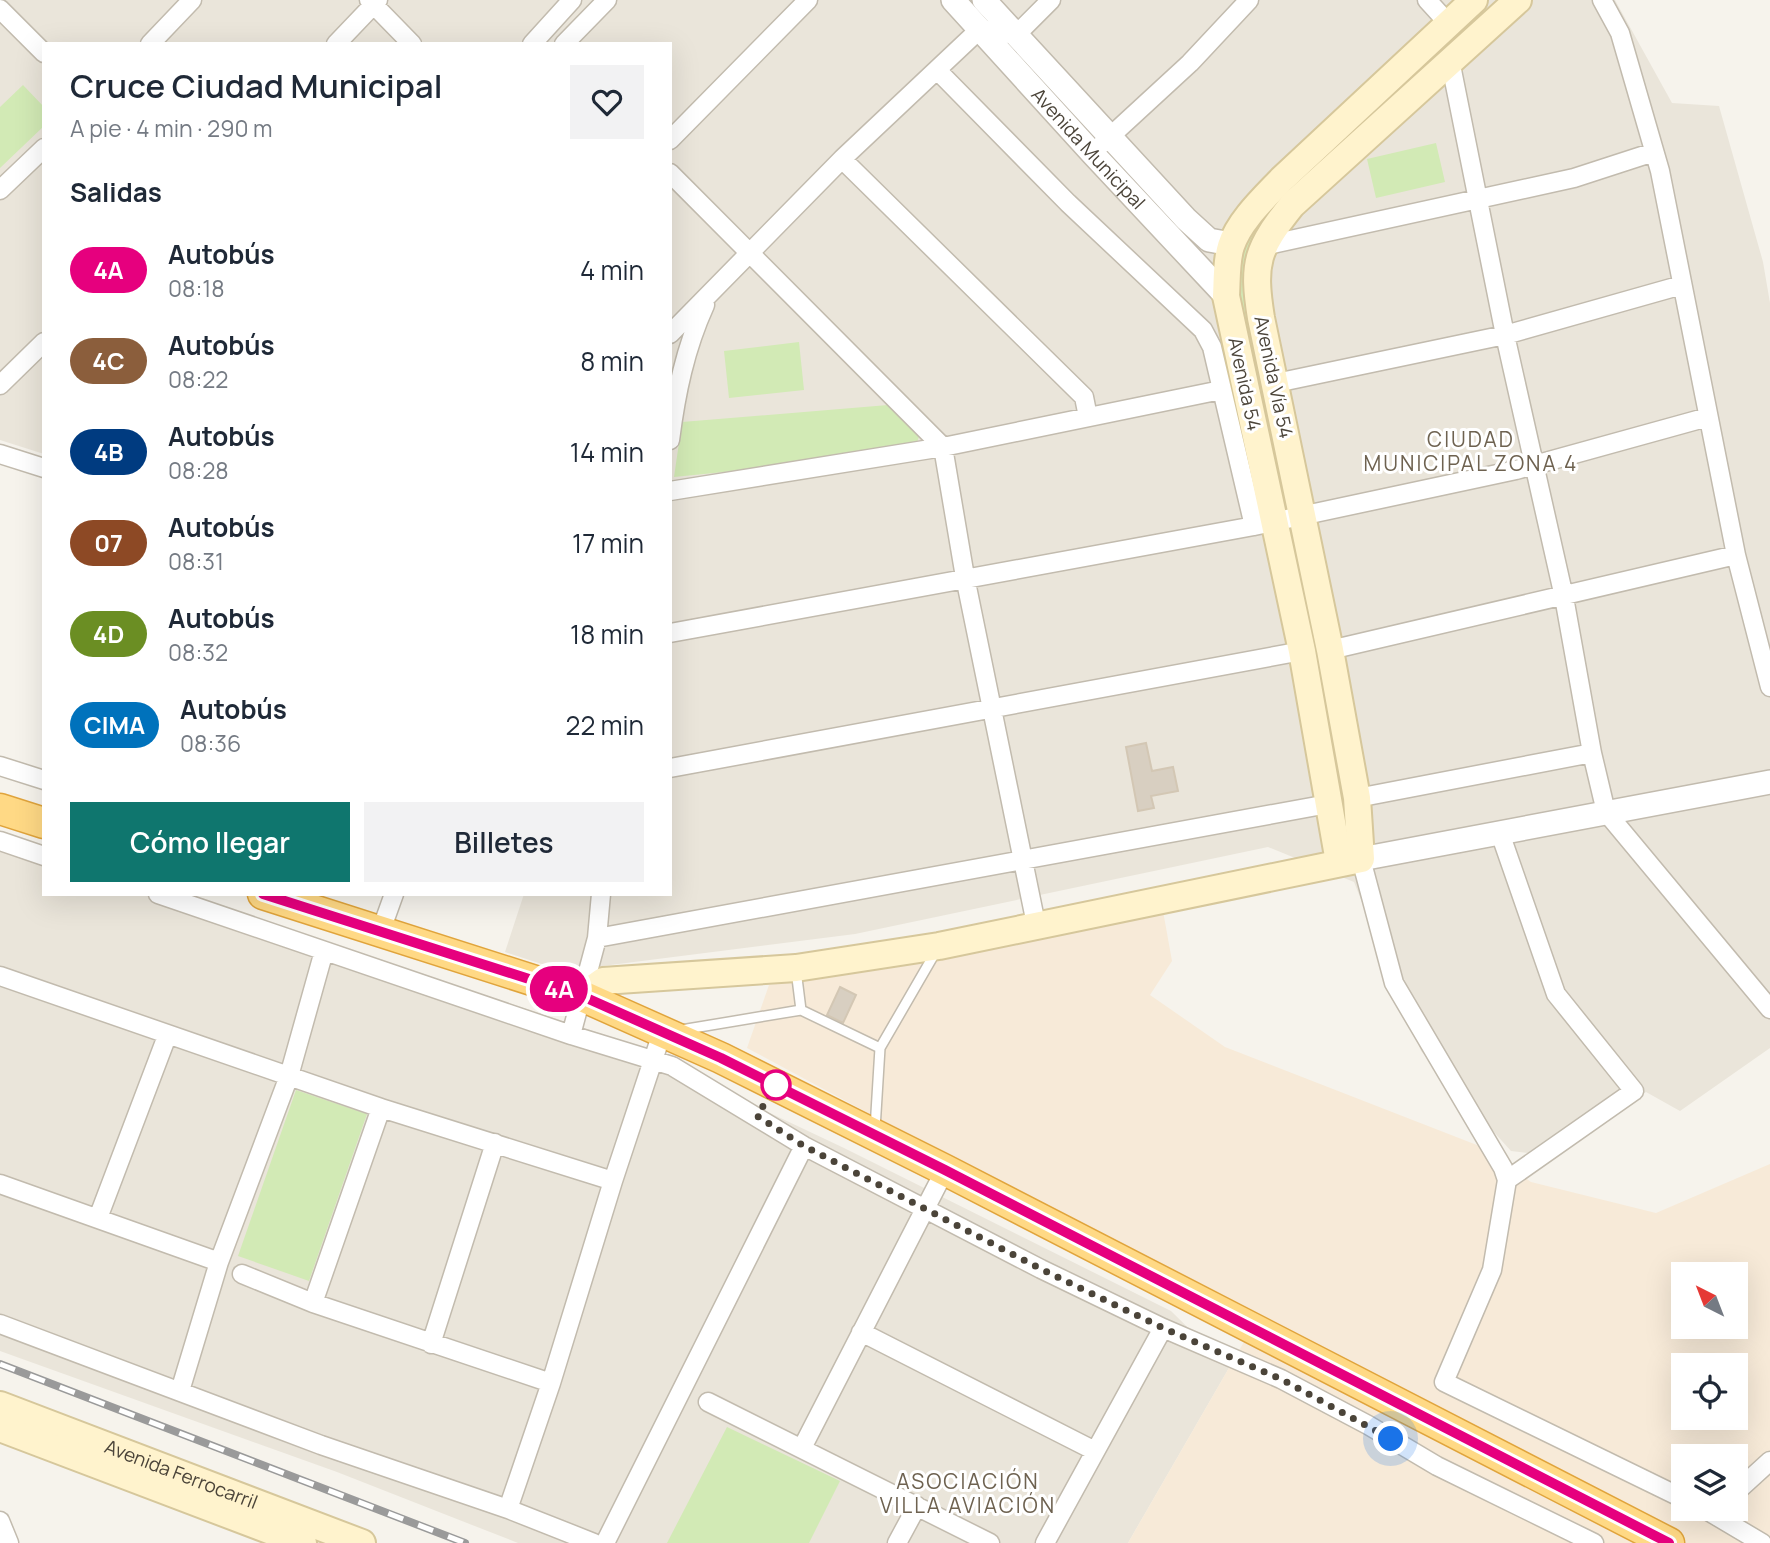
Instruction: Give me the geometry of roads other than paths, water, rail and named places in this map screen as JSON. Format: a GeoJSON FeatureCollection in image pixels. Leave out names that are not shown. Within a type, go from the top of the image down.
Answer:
{"type":"FeatureCollection","features":[{"type":"Feature","properties":{"kind":"highway"},"geometry":{"type":"LineString","coordinates":[[0,808],[42,822]]}},
{"type":"Feature","properties":{"kind":"highway"},"geometry":{"type":"LineString","coordinates":[[269,896],[582,996],[721,1058],[945,1170],[1669,1543]]}},
{"type":"Feature","properties":{"kind":"main road","name":"Avenida 54"},"geometry":{"type":"LineString","coordinates":[[1350,860],[1328,804],[1302,651],[1264,524],[1226,296],[1231,244],[1258,205],[1282,179],[1474,0]]}},
{"type":"Feature","properties":{"kind":"main road","name":"Avenida Vía 54"},"geometry":{"type":"LineString","coordinates":[[1350,860],[1357,798],[1331,650],[1263,332],[1256,287],[1263,246],[1292,205],[1518,0]]}},
{"type":"Feature","properties":{"kind":"main road"},"geometry":{"type":"LineString","coordinates":[[582,996],[603,981],[796,968],[939,946],[1350,860]]}},
{"type":"Feature","properties":{"kind":"main road","name":"Avenida Ferrocarril"},"geometry":{"type":"LineString","coordinates":[[0,1405],[362,1543]]}},
{"type":"Feature","properties":{"kind":"main road","name":"Avenida Ferrocarril"},"geometry":{"type":"LineString","coordinates":[[0,1428],[303,1543]]}},
{"type":"Feature","properties":{"kind":"street"},"geometry":{"type":"LineString","coordinates":[[5,0],[0,7],[42,51]]}},
{"type":"Feature","properties":{"kind":"street"},"geometry":{"type":"LineString","coordinates":[[152,42],[192,0]]}},
{"type":"Feature","properties":{"kind":"street"},"geometry":{"type":"LineString","coordinates":[[534,42],[572,0]]}},
{"type":"Feature","properties":{"kind":"street"},"geometry":{"type":"LineString","coordinates":[[566,42],[607,0]]}},
{"type":"Feature","properties":{"kind":"street"},"geometry":{"type":"LineString","coordinates":[[672,138],[808,0]]}},
{"type":"Feature","properties":{"kind":"street","name":"Avenida Municipal"},"geometry":{"type":"LineString","coordinates":[[953,0],[1226,296]]}},
{"type":"Feature","properties":{"kind":"street","name":"Avenida Municipal"},"geometry":{"type":"LineString","coordinates":[[984,0],[1201,234],[1209,240],[1231,244]]}},
{"type":"Feature","properties":{"kind":"street"},"geometry":{"type":"LineString","coordinates":[[672,332],[842,159],[980,29],[1016,35],[1051,0]]}},
{"type":"Feature","properties":{"kind":"street"},"geometry":{"type":"LineString","coordinates":[[1093,154],[1190,63],[1250,0]]}},
{"type":"Feature","properties":{"kind":"street"},"geometry":{"type":"LineString","coordinates":[[1427,0],[1448,23]]}},
{"type":"Feature","properties":{"kind":"street"},"geometry":{"type":"LineString","coordinates":[[1602,0],[1620,33],[1660,171],[1735,555],[1770,687]]}},
{"type":"Feature","properties":{"kind":"street"},"geometry":{"type":"LineString","coordinates":[[337,42],[373,1],[410,42]]}},
{"type":"Feature","properties":{"kind":"street"},"geometry":{"type":"LineString","coordinates":[[1450,60],[1504,335],[1564,597],[1592,753],[1606,812],[1770,1009]]}},
{"type":"Feature","properties":{"kind":"street"},"geometry":{"type":"LineString","coordinates":[[937,70],[1068,203],[1203,330],[1212,347],[1221,390],[1264,524]]}},
{"type":"Feature","properties":{"kind":"street"},"geometry":{"type":"LineString","coordinates":[[0,190],[42,150]]}},
{"type":"Feature","properties":{"kind":"street"},"geometry":{"type":"LineString","coordinates":[[1263,246],[1477,197],[1574,178],[1654,152]]}},
{"type":"Feature","properties":{"kind":"street"},"geometry":{"type":"LineString","coordinates":[[842,159],[1084,397],[1088,417]]}},
{"type":"Feature","properties":{"kind":"street"},"geometry":{"type":"LineString","coordinates":[[672,175],[943,447],[965,577],[1036,925]]}},
{"type":"Feature","properties":{"kind":"street"},"geometry":{"type":"LineString","coordinates":[[1276,383],[1504,335],[1682,285]]}},
{"type":"Feature","properties":{"kind":"street"},"geometry":{"type":"LineString","coordinates":[[672,428],[683,364],[709,296]]}},
{"type":"Feature","properties":{"kind":"street"},"geometry":{"type":"LineString","coordinates":[[0,385],[42,344]]}},
{"type":"Feature","properties":{"kind":"street"},"geometry":{"type":"LineString","coordinates":[[672,491],[943,447],[1221,390]]}},
{"type":"Feature","properties":{"kind":"street"},"geometry":{"type":"LineString","coordinates":[[672,633],[1264,524],[1533,465],[1708,417]]}},
{"type":"Feature","properties":{"kind":"street"},"geometry":{"type":"LineString","coordinates":[[0,453],[42,467]]}},
{"type":"Feature","properties":{"kind":"street"},"geometry":{"type":"LineString","coordinates":[[1331,650],[1735,555]]}},
{"type":"Feature","properties":{"kind":"street"},"geometry":{"type":"LineString","coordinates":[[672,768],[1302,651]]}},
{"type":"Feature","properties":{"kind":"street"},"geometry":{"type":"LineString","coordinates":[[1357,798],[1592,753]]}},
{"type":"Feature","properties":{"kind":"street"},"geometry":{"type":"LineString","coordinates":[[0,766],[42,779]]}},
{"type":"Feature","properties":{"kind":"street"},"geometry":{"type":"LineString","coordinates":[[1671,1493],[1444,1382],[1492,1270],[1507,1180],[1503,1168],[1394,983],[1350,860],[1770,782]]}},
{"type":"Feature","properties":{"kind":"street"},"geometry":{"type":"LineString","coordinates":[[597,938],[1328,804]]}},
{"type":"Feature","properties":{"kind":"street"},"geometry":{"type":"LineString","coordinates":[[1500,833],[1556,994],[1634,1091],[1507,1180]]}},
{"type":"Feature","properties":{"kind":"street"},"geometry":{"type":"LineString","coordinates":[[0,841],[42,855]]}},
{"type":"Feature","properties":{"kind":"street"},"geometry":{"type":"LineString","coordinates":[[164,896],[571,1035],[672,1066],[804,1146],[1041,1269],[1163,1328],[1281,1379],[1368,1425],[1437,1466],[1594,1543]]}},
{"type":"Feature","properties":{"kind":"street"},"geometry":{"type":"LineString","coordinates":[[380,933],[393,896]]}},
{"type":"Feature","properties":{"kind":"street"},"geometry":{"type":"LineString","coordinates":[[571,1035],[597,938],[601,896]]}},
{"type":"Feature","properties":{"kind":"street"},"geometry":{"type":"LineString","coordinates":[[180,1391],[219,1262],[289,1076],[324,951]]}},
{"type":"Feature","properties":{"kind":"street"},"geometry":{"type":"LineString","coordinates":[[0,976],[380,1108],[613,1181]]}},
{"type":"Feature","properties":{"kind":"street"},"geometry":{"type":"LineString","coordinates":[[508,1510],[662,1033]]}},
{"type":"Feature","properties":{"kind":"street"},"geometry":{"type":"LineString","coordinates":[[98,1218],[167,1036]]}},
{"type":"Feature","properties":{"kind":"street"},"geometry":{"type":"LineString","coordinates":[[313,1303],[380,1108]]}},
{"type":"Feature","properties":{"kind":"street"},"geometry":{"type":"LineString","coordinates":[[431,1343],[495,1143]]}},
{"type":"Feature","properties":{"kind":"street"},"geometry":{"type":"LineString","coordinates":[[605,1543],[804,1146]]}},
{"type":"Feature","properties":{"kind":"street"},"geometry":{"type":"LineString","coordinates":[[802,1448],[945,1170]]}},
{"type":"Feature","properties":{"kind":"street"},"geometry":{"type":"LineString","coordinates":[[0,1184],[219,1262]]}},
{"type":"Feature","properties":{"kind":"street"},"geometry":{"type":"LineString","coordinates":[[242,1274],[313,1303],[551,1382]]}},
{"type":"Feature","properties":{"kind":"street"},"geometry":{"type":"LineString","coordinates":[[0,1324],[321,1446],[508,1510],[594,1543]]}},
{"type":"Feature","properties":{"kind":"street"},"geometry":{"type":"LineString","coordinates":[[1045,1543],[1163,1328]]}},
{"type":"Feature","properties":{"kind":"street"},"geometry":{"type":"LineString","coordinates":[[861,1332],[1096,1451]]}},
{"type":"Feature","properties":{"kind":"street"},"geometry":{"type":"LineString","coordinates":[[708,1402],[990,1543]]}},
{"type":"Feature","properties":{"kind":"street"},"geometry":{"type":"LineString","coordinates":[[1748,1482],[1770,1461]]}},
{"type":"Feature","properties":{"kind":"street"},"geometry":{"type":"LineString","coordinates":[[897,1543],[918,1506]]}},
{"type":"Feature","properties":{"kind":"street"},"geometry":{"type":"LineString","coordinates":[[0,1521],[9,1543]]}},
{"type":"Feature","properties":{"kind":"street"},"geometry":{"type":"LineString","coordinates":[[1729,1521],[1762,1543]]}},
{"type":"Feature","properties":{"kind":"lane"},"geometry":{"type":"LineString","coordinates":[[874,1135],[880,1048],[939,946]]}},
{"type":"Feature","properties":{"kind":"lane"},"geometry":{"type":"LineString","coordinates":[[796,968],[801,1010]]}},
{"type":"Feature","properties":{"kind":"lane"},"geometry":{"type":"LineString","coordinates":[[662,1033],[801,1010],[880,1048]]}},
{"type":"Feature","properties":{"kind":"railway"},"geometry":{"type":"LineString","coordinates":[[0,1364],[465,1543]]}},
{"type":"Feature","properties":{"kind":"district","name":"CIUDAD MUNICIPAL ZONA 4"},"geometry":{"type":"Point","coordinates":[1471,452]}},
{"type":"Feature","properties":{"kind":"district","name":"ASOCIACIÓN VILLA AVIACIÓN"},"geometry":{"type":"Point","coordinates":[968,1494]}}]}
